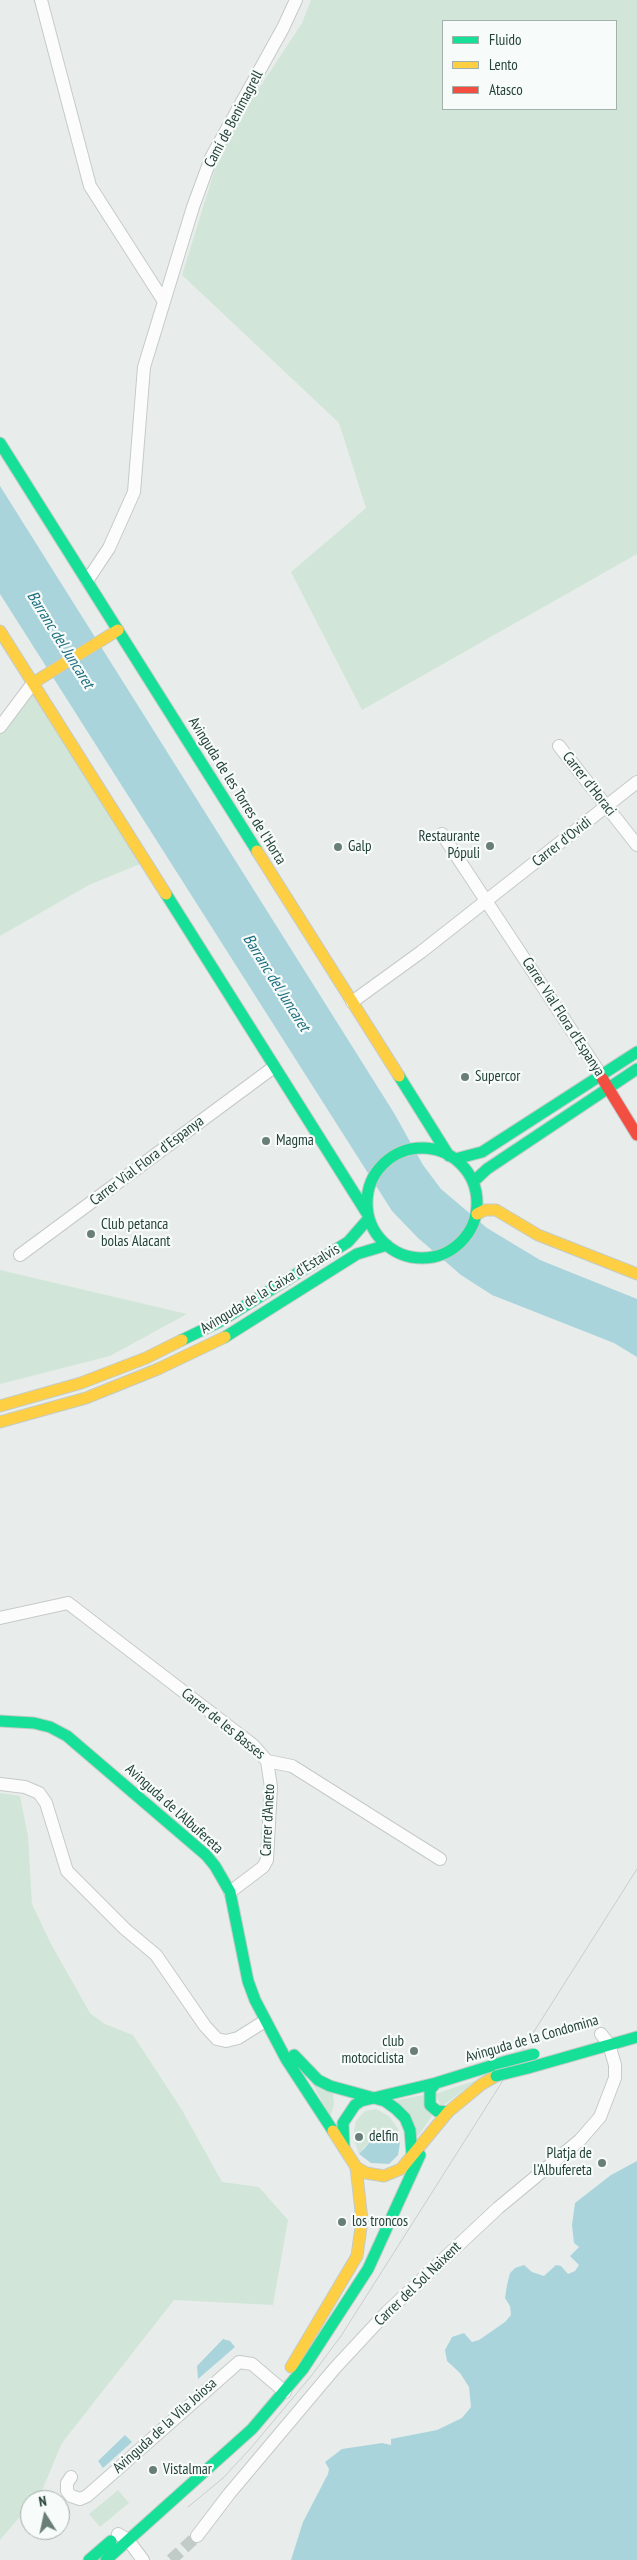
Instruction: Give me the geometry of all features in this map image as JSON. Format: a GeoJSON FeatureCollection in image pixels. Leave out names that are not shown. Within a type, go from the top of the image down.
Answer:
{"type":"FeatureCollection","features":[{"type":"Feature","properties":{"kind":"main road","name":"Avinguda de les Torres de l'Horta"},"geometry":{"type":"LineString","coordinates":[[0,443],[352,1002],[452,1157]]}},
{"type":"Feature","properties":{"kind":"main road"},"geometry":{"type":"LineString","coordinates":[[33,684],[118,630]]}},
{"type":"Feature","properties":{"kind":"main road"},"geometry":{"type":"LineString","coordinates":[[0,631],[369,1217],[376,1233],[387,1245],[402,1254],[428,1258],[441,1255],[462,1242],[471,1229],[478,1203],[473,1182],[463,1166],[452,1157],[438,1151],[422,1148],[407,1151],[391,1158],[376,1174],[369,1191],[369,1217]]}},
{"type":"Feature","properties":{"kind":"main road"},"geometry":{"type":"LineString","coordinates":[[452,1157],[482,1152],[637,1052]]}},
{"type":"Feature","properties":{"kind":"main road"},"geometry":{"type":"LineString","coordinates":[[473,1182],[487,1169],[637,1069]]}},
{"type":"Feature","properties":{"kind":"main road","name":"Carrer Vial Flora d'Espanya"},"geometry":{"type":"LineString","coordinates":[[601,1076],[637,1135]]}},
{"type":"Feature","properties":{"kind":"main road"},"geometry":{"type":"LineString","coordinates":[[476,1214],[485,1210],[496,1210],[538,1235],[637,1274]]}},
{"type":"Feature","properties":{"kind":"main road","name":"Avinguda de la Caixa d'Estalvis"},"geometry":{"type":"LineString","coordinates":[[0,1406],[81,1383],[146,1358],[219,1322],[348,1242],[369,1217]]}},
{"type":"Feature","properties":{"kind":"main road","name":"Avinguda de la Caixa d'Estalvis"},"geometry":{"type":"LineString","coordinates":[[0,1422],[86,1398],[158,1369],[227,1336],[357,1254],[387,1245]]}},
{"type":"Feature","properties":{"kind":"main road","name":"Avinguda de l'Albufereta"},"geometry":{"type":"LineString","coordinates":[[0,1721],[34,1723],[50,1727],[67,1736],[206,1855],[225,1880],[230,1892],[248,1981],[265,2021],[279,2042],[286,2059],[356,2167]]}},
{"type":"Feature","properties":{"kind":"main road","name":"Avinguda de la Condomina"},"geometry":{"type":"LineString","coordinates":[[410,2157],[448,2112],[482,2084],[496,2076],[528,2068],[637,2025]]}},
{"type":"Feature","properties":{"kind":"main road","name":"Avinguda de la Condomina"},"geometry":{"type":"LineString","coordinates":[[606,2036],[637,2037]]}},
{"type":"Feature","properties":{"kind":"main road","name":"Avinguda de l'Albufereta"},"geometry":{"type":"LineString","coordinates":[[279,2042],[318,2080],[339,2089],[373,2098]]}},
{"type":"Feature","properties":{"kind":"main road","name":"Avinguda de la Condomina"},"geometry":{"type":"LineString","coordinates":[[373,2098],[403,2089],[436,2083],[507,2060],[539,2052]]}},
{"type":"Feature","properties":{"kind":"main road"},"geometry":{"type":"LineString","coordinates":[[436,2083],[430,2090],[430,2105],[437,2111],[448,2112]]}},
{"type":"Feature","properties":{"kind":"main road","name":"Avinguda de la Condomina"},"geometry":{"type":"LineString","coordinates":[[339,2089],[403,2089]]}},
{"type":"Feature","properties":{"kind":"main road"},"geometry":{"type":"LineString","coordinates":[[345,2150],[342,2133],[348,2114],[355,2105],[373,2098],[385,2102],[405,2118],[412,2140],[406,2187]]}},
{"type":"Feature","properties":{"kind":"main road"},"geometry":{"type":"LineString","coordinates":[[90,2560],[123,2537],[281,2388],[313,2355],[358,2287],[429,2134]]}},
{"type":"Feature","properties":{"kind":"main road"},"geometry":{"type":"LineString","coordinates":[[356,2167],[366,2173],[384,2176],[401,2169],[410,2157]]}},
{"type":"Feature","properties":{"kind":"main road"},"geometry":{"type":"LineString","coordinates":[[281,2388],[345,2279],[356,2256],[361,2238],[362,2220],[356,2167]]}},
{"type":"Feature","properties":{"kind":"main road"},"geometry":{"type":"LineString","coordinates":[[106,2560],[123,2537]]}},
{"type":"Feature","properties":{"kind":"street"},"geometry":{"type":"LineString","coordinates":[[41,0],[90,186],[163,300]]}},
{"type":"Feature","properties":{"kind":"street","name":"Camí de Benimagrell"},"geometry":{"type":"LineString","coordinates":[[87,581],[109,548],[134,492],[144,367],[163,300],[211,158],[283,28],[296,0]]}},
{"type":"Feature","properties":{"kind":"street"},"geometry":{"type":"LineString","coordinates":[[0,727],[33,684]]}},
{"type":"Feature","properties":{"kind":"street","name":"Carrer d'Horaci"},"geometry":{"type":"LineString","coordinates":[[559,746],[637,845]]}},
{"type":"Feature","properties":{"kind":"street","name":"Carrer d'Ovidi"},"geometry":{"type":"LineString","coordinates":[[486,902],[607,808],[637,782]]}},
{"type":"Feature","properties":{"kind":"street","name":"Carrer Vial Flora d'Espanya"},"geometry":{"type":"LineString","coordinates":[[442,834],[601,1076]]}},
{"type":"Feature","properties":{"kind":"street"},"geometry":{"type":"LineString","coordinates":[[352,1002],[486,902]]}},
{"type":"Feature","properties":{"kind":"street","name":"Carrer Vial Flora d'Espanya"},"geometry":{"type":"LineString","coordinates":[[20,1255],[274,1067]]}},
{"type":"Feature","properties":{"kind":"street","name":"Carrer de les Basses"},"geometry":{"type":"LineString","coordinates":[[0,1618],[68,1603],[253,1745],[267,1760],[292,1766],[440,1859]]}},
{"type":"Feature","properties":{"kind":"street","name":"Carrer d'Aneto"},"geometry":{"type":"LineString","coordinates":[[230,1892],[263,1868],[266,1860],[271,1787],[267,1760]]}},
{"type":"Feature","properties":{"kind":"street"},"geometry":{"type":"LineString","coordinates":[[0,1784],[25,1787],[39,1793],[46,1803],[67,1871],[125,1929],[156,1955],[205,2026],[217,2039],[226,2041],[238,2038],[265,2021]]}},
{"type":"Feature","properties":{"kind":"street","name":"Carrer del Sol Naixent"},"geometry":{"type":"LineString","coordinates":[[197,2536],[335,2368],[387,2312],[498,2208],[580,2140],[600,2117],[615,2078],[615,2065],[606,2036]]}},
{"type":"Feature","properties":{"kind":"street","name":"Avinguda de la Vila Joiosa"},"geometry":{"type":"LineString","coordinates":[[71,2477],[67,2483],[67,2492],[71,2496],[80,2498],[87,2496],[239,2362],[252,2364],[281,2388]]}},
{"type":"Feature","properties":{"kind":"street"},"geometry":{"type":"LineString","coordinates":[[123,2537],[143,2560]]}},
{"type":"Feature","properties":{"kind":"green space"},"geometry":{"type":"Polygon","coordinates":[[[311,0],[637,0],[637,554],[362,710],[291,572],[366,508],[339,423],[182,275],[223,143],[302,23],[311,0]]]}},
{"type":"Feature","properties":{"kind":"green space"},"geometry":{"type":"Polygon","coordinates":[[[33,683],[145,862],[89,885],[0,936],[0,720],[33,683]]]}},
{"type":"Feature","properties":{"kind":"green space"},"geometry":{"type":"Polygon","coordinates":[[[0,1270],[187,1314],[110,1356],[0,1384],[0,1270]]]}},
{"type":"Feature","properties":{"kind":"green space"},"geometry":{"type":"Polygon","coordinates":[[[0,1793],[20,1796],[28,1836],[32,1904],[51,1944],[90,2013],[105,2024],[133,2035],[182,2110],[222,2182],[259,2187],[288,2220],[273,2305],[174,2300],[62,2443],[42,2490],[20,2490],[20,2517],[0,2540],[0,1793]]]}},
{"type":"Feature","properties":{"kind":"green space"},"geometry":{"type":"Polygon","coordinates":[[[310,2079],[333,2092],[334,2105],[330,2117],[310,2079]]]}},
{"type":"Feature","properties":{"kind":"green space"},"geometry":{"type":"Polygon","coordinates":[[[477,2080],[444,2105],[441,2106],[435,2094],[477,2080]]]}},
{"type":"Feature","properties":{"kind":"green space"},"geometry":{"type":"Polygon","coordinates":[[[423,2095],[432,2116],[416,2139],[393,2101],[423,2095]]]}},
{"type":"Feature","properties":{"kind":"green space"},"geometry":{"type":"Polygon","coordinates":[[[376,2109],[389,2116],[400,2135],[381,2135],[365,2146],[359,2154],[353,2137],[356,2121],[365,2111],[376,2109]]]}},
{"type":"Feature","properties":{"kind":"green space"},"geometry":{"type":"Polygon","coordinates":[[[118,2490],[129,2503],[100,2527],[89,2514],[118,2490]]]}},
{"type":"Feature","properties":{"kind":"water","name":"Barranc del Juncaret"},"geometry":{"type":"Polygon","coordinates":[[[0,486],[394,1113],[423,1165],[441,1189],[487,1228],[540,1260],[637,1299],[637,1357],[614,1343],[492,1295],[461,1275],[418,1238],[392,1211],[0,594],[0,486]]]}},
{"type":"Feature","properties":{"kind":"water"},"geometry":{"type":"Polygon","coordinates":[[[392,2134],[400,2135],[400,2143],[398,2155],[389,2164],[371,2163],[359,2154],[373,2139],[392,2134]]]}},
{"type":"Feature","properties":{"kind":"water"},"geometry":{"type":"Polygon","coordinates":[[[637,2161],[637,2560],[291,2560],[303,2522],[328,2474],[329,2469],[325,2462],[342,2449],[382,2443],[391,2445],[391,2439],[437,2430],[462,2418],[471,2407],[469,2387],[460,2373],[447,2361],[445,2350],[452,2337],[464,2333],[472,2342],[479,2340],[505,2322],[511,2315],[510,2306],[505,2298],[507,2285],[510,2273],[515,2268],[524,2265],[532,2272],[544,2276],[556,2265],[561,2266],[568,2274],[575,2271],[579,2265],[570,2256],[579,2247],[574,2243],[572,2225],[575,2203],[611,2175],[637,2161]]]}},
{"type":"Feature","properties":{"kind":"water"},"geometry":{"type":"Polygon","coordinates":[[[223,2339],[230,2341],[235,2347],[198,2379],[197,2366],[223,2339]]]}},
{"type":"Feature","properties":{"kind":"water"},"geometry":{"type":"Polygon","coordinates":[[[125,2435],[132,2442],[103,2468],[98,2461],[125,2435]]]}},
{"type":"Feature","properties":{"kind":"tunnel"},"geometry":{"type":"LineString","coordinates":[[171,2560],[197,2536]]}},
{"type":"Feature","properties":{"kind":"tram line"},"geometry":{"type":"LineString","coordinates":[[188,2507],[223,2478],[250,2449],[312,2375],[341,2336],[637,1869]]}},
{"type":"Feature","properties":{"kind":"traffic: fast"},"geometry":{"type":"LineString","coordinates":[[0,443],[257,851]]}},
{"type":"Feature","properties":{"kind":"traffic: fast"},"geometry":{"type":"LineString","coordinates":[[166,894],[368,1215]]}},
{"type":"Feature","properties":{"kind":"traffic: fast"},"geometry":{"type":"LineString","coordinates":[[455,1159],[482,1152],[637,1052]]}},
{"type":"Feature","properties":{"kind":"traffic: fast"},"geometry":{"type":"LineString","coordinates":[[473,1182],[487,1169],[637,1069]]}},
{"type":"Feature","properties":{"kind":"traffic: fast"},"geometry":{"type":"LineString","coordinates":[[399,1076],[449,1156]]}},
{"type":"Feature","properties":{"kind":"traffic: fast"},"geometry":{"type":"LineString","coordinates":[[422,1148],[443,1152],[461,1164],[473,1182],[477,1203],[473,1224],[461,1242],[443,1254],[422,1258],[401,1254],[383,1242],[371,1224],[367,1203],[371,1182],[383,1164],[401,1152],[422,1148]]}},
{"type":"Feature","properties":{"kind":"traffic: fast"},"geometry":{"type":"LineString","coordinates":[[182,1340],[219,1322],[348,1242],[369,1218]]}},
{"type":"Feature","properties":{"kind":"traffic: fast"},"geometry":{"type":"LineString","coordinates":[[225,1337],[357,1254],[387,1245]]}},
{"type":"Feature","properties":{"kind":"traffic: fast"},"geometry":{"type":"LineString","coordinates":[[0,1721],[34,1723],[50,1727],[67,1736],[206,1855],[215,1866],[230,1892],[248,1981],[255,2000],[286,2059],[333,2131]]}},
{"type":"Feature","properties":{"kind":"traffic: fast"},"geometry":{"type":"LineString","coordinates":[[528,2068],[637,2037]]}},
{"type":"Feature","properties":{"kind":"traffic: fast"},"geometry":{"type":"LineString","coordinates":[[507,2061],[534,2054]]}},
{"type":"Feature","properties":{"kind":"traffic: fast"},"geometry":{"type":"LineString","coordinates":[[294,2055],[318,2080],[330,2086],[385,2101],[396,2109],[405,2118],[410,2130],[412,2155]]}},
{"type":"Feature","properties":{"kind":"traffic: fast"},"geometry":{"type":"LineString","coordinates":[[344,2148],[343,2123],[355,2105],[361,2101],[436,2083],[507,2061]]}},
{"type":"Feature","properties":{"kind":"traffic: fast"},"geometry":{"type":"LineString","coordinates":[[496,2076],[528,2068]]}},
{"type":"Feature","properties":{"kind":"traffic: fast"},"geometry":{"type":"LineString","coordinates":[[436,2083],[430,2090],[430,2105],[437,2111],[448,2112]]}},
{"type":"Feature","properties":{"kind":"traffic: fast"},"geometry":{"type":"LineString","coordinates":[[106,2560],[252,2429],[303,2369],[368,2269],[420,2155]]}},
{"type":"Feature","properties":{"kind":"traffic: fast"},"geometry":{"type":"LineString","coordinates":[[89,2560],[111,2541]]}},
{"type":"Feature","properties":{"kind":"traffic: slow"},"geometry":{"type":"LineString","coordinates":[[33,683],[118,630]]}},
{"type":"Feature","properties":{"kind":"traffic: slow"},"geometry":{"type":"LineString","coordinates":[[0,631],[166,894]]}},
{"type":"Feature","properties":{"kind":"traffic: slow"},"geometry":{"type":"LineString","coordinates":[[257,851],[399,1076]]}},
{"type":"Feature","properties":{"kind":"traffic: slow"},"geometry":{"type":"LineString","coordinates":[[477,1214],[485,1210],[496,1210],[538,1235],[637,1274]]}},
{"type":"Feature","properties":{"kind":"traffic: slow"},"geometry":{"type":"LineString","coordinates":[[0,1422],[86,1398],[158,1369],[225,1337]]}},
{"type":"Feature","properties":{"kind":"traffic: slow"},"geometry":{"type":"LineString","coordinates":[[0,1406],[81,1383],[146,1358],[182,1340]]}},
{"type":"Feature","properties":{"kind":"traffic: slow"},"geometry":{"type":"LineString","coordinates":[[333,2131],[356,2167],[366,2173],[384,2176],[401,2169],[448,2112],[482,2084],[496,2076]]}},
{"type":"Feature","properties":{"kind":"traffic: slow"},"geometry":{"type":"LineString","coordinates":[[291,2367],[357,2256],[362,2220],[356,2167]]}},
{"type":"Feature","properties":{"kind":"traffic: jam"},"geometry":{"type":"LineString","coordinates":[[602,1078],[637,1135]]}},
{"type":"Feature","properties":{"kind":"place","name":"Restaurante Pópuli"},"geometry":{"type":"Point","coordinates":[490,846]}},
{"type":"Feature","properties":{"kind":"place","name":"Galp"},"geometry":{"type":"Point","coordinates":[338,847]}},
{"type":"Feature","properties":{"kind":"place","name":"Supercor"},"geometry":{"type":"Point","coordinates":[465,1077]}},
{"type":"Feature","properties":{"kind":"place","name":"Magma"},"geometry":{"type":"Point","coordinates":[266,1141]}},
{"type":"Feature","properties":{"kind":"place","name":"Club petanca bolas Alacant"},"geometry":{"type":"Point","coordinates":[91,1234]}},
{"type":"Feature","properties":{"kind":"place","name":"club motociclista"},"geometry":{"type":"Point","coordinates":[414,2051]}},
{"type":"Feature","properties":{"kind":"place","name":"delfin"},"geometry":{"type":"Point","coordinates":[359,2137]}},
{"type":"Feature","properties":{"kind":"place","name":"Platja de l'Albufereta"},"geometry":{"type":"Point","coordinates":[602,2163]}},
{"type":"Feature","properties":{"kind":"place","name":"los troncos"},"geometry":{"type":"Point","coordinates":[342,2222]}},
{"type":"Feature","properties":{"kind":"place","name":"Vistalmar"},"geometry":{"type":"Point","coordinates":[153,2470]}}]}
